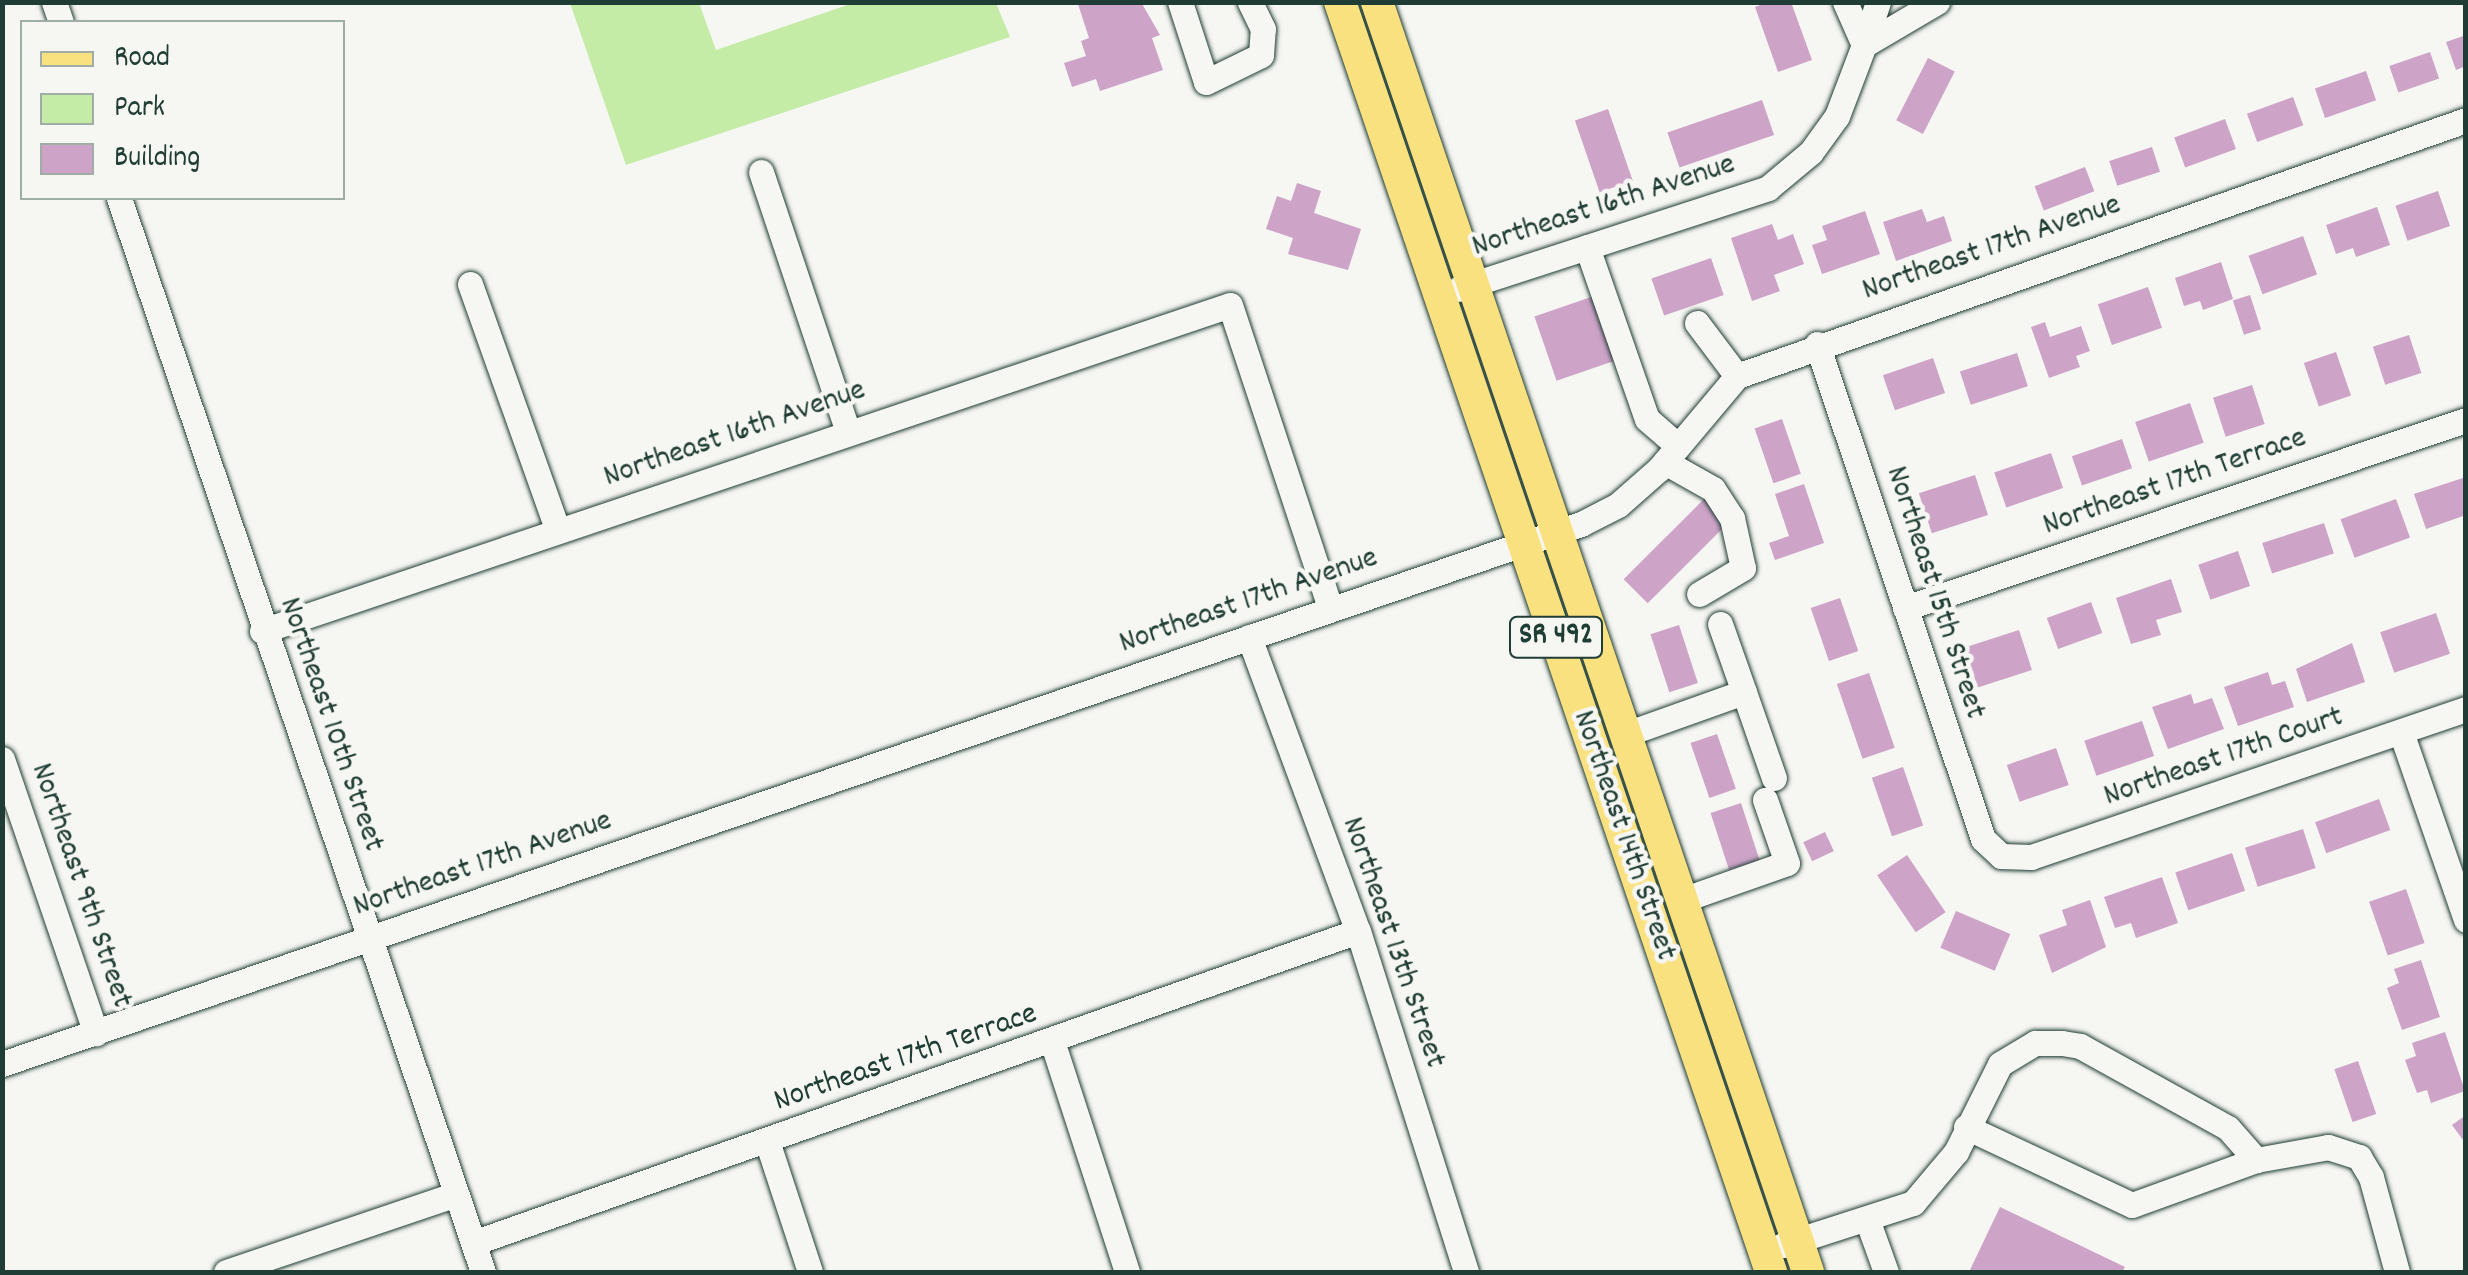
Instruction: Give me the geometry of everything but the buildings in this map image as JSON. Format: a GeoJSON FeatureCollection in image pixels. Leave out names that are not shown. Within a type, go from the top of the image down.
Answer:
{"type":"FeatureCollection","features":[{"type":"Feature","properties":{"kind":"main road","name":"Northeast 14th Street"},"geometry":{"type":"LineString","coordinates":[[1340,2],[1767,1262]]}},
{"type":"Feature","properties":{"kind":"main road","name":"Northeast 14th Street"},"geometry":{"type":"LineString","coordinates":[[1377,2],[1808,1272]]}},
{"type":"Feature","properties":{"kind":"street"},"geometry":{"type":"LineString","coordinates":[[1180,2],[1206,82],[1261,56],[1262,28],[1252,3]]}},
{"type":"Feature","properties":{"kind":"street"},"geometry":{"type":"LineString","coordinates":[[1845,2],[1864,46],[1938,2]]}},
{"type":"Feature","properties":{"kind":"street","name":"Northeast 16th Avenue"},"geometry":{"type":"LineString","coordinates":[[1439,295],[1768,188],[1811,152],[1837,116],[1878,2]]}},
{"type":"Feature","properties":{"kind":"street","name":"Northeast 17th Avenue"},"geometry":{"type":"LineString","coordinates":[[2,1064],[1557,532],[1618,505],[1672,454],[1737,376],[1818,344],[2466,120]]}},
{"type":"Feature","properties":{"kind":"street"},"geometry":{"type":"LineString","coordinates":[[762,172],[847,429]]}},
{"type":"Feature","properties":{"kind":"street","name":"Northeast 10th Street"},"geometry":{"type":"LineString","coordinates":[[120,200],[262,630],[483,1272]]}},
{"type":"Feature","properties":{"kind":"street"},"geometry":{"type":"LineString","coordinates":[[1587,246],[1648,419],[1672,454],[1714,488],[1732,518],[1743,568],[1699,594]]}},
{"type":"Feature","properties":{"kind":"street"},"geometry":{"type":"LineString","coordinates":[[470,284],[558,532]]}},
{"type":"Feature","properties":{"kind":"street","name":"Northeast 16th Avenue"},"geometry":{"type":"LineString","coordinates":[[262,630],[558,532],[847,429],[1230,305],[1330,608]]}},
{"type":"Feature","properties":{"kind":"street"},"geometry":{"type":"LineString","coordinates":[[1697,323],[1737,376]]}},
{"type":"Feature","properties":{"kind":"street","name":"Northeast 15th Street"},"geometry":{"type":"LineString","coordinates":[[1818,344],[1982,839],[2001,856]]}},
{"type":"Feature","properties":{"kind":"street","name":"Northeast 17th Terrace"},"geometry":{"type":"LineString","coordinates":[[1905,608],[2466,420]]}},
{"type":"Feature","properties":{"kind":"street"},"geometry":{"type":"LineString","coordinates":[[1682,900],[1786,862],[1744,692],[1720,624]]}},
{"type":"Feature","properties":{"kind":"street","name":"Northeast 13th Street"},"geometry":{"type":"LineString","coordinates":[[1249,638],[1358,931],[1466,1272]]}},
{"type":"Feature","properties":{"kind":"street"},"geometry":{"type":"LineString","coordinates":[[1626,734],[1744,692]]}},
{"type":"Feature","properties":{"kind":"street","name":"Northeast 17th Court"},"geometry":{"type":"LineString","coordinates":[[2001,856],[2031,857],[2466,709]]}},
{"type":"Feature","properties":{"kind":"street"},"geometry":{"type":"LineString","coordinates":[[2401,732],[2466,920]]}},
{"type":"Feature","properties":{"kind":"street","name":"Northeast 9th Street"},"geometry":{"type":"LineString","coordinates":[[2,760],[96,1032]]}},
{"type":"Feature","properties":{"kind":"street","name":"Northeast 17th Terrace"},"geometry":{"type":"LineString","coordinates":[[474,1243],[1053,1044],[1358,931]]}},
{"type":"Feature","properties":{"kind":"street"},"geometry":{"type":"LineString","coordinates":[[1767,1262],[1797,1240],[1868,1222],[1914,1203],[1932,1187],[2008,1056],[2035,1043],[2080,1046],[2228,1128],[2256,1160]]}},
{"type":"Feature","properties":{"kind":"street"},"geometry":{"type":"LineString","coordinates":[[1053,1044],[1128,1272]]}},
{"type":"Feature","properties":{"kind":"street"},"geometry":{"type":"LineString","coordinates":[[1966,1128],[2132,1205],[2256,1160],[2328,1146],[2359,1157],[2372,1177],[2397,1272]]}},
{"type":"Feature","properties":{"kind":"street"},"geometry":{"type":"LineString","coordinates":[[767,1141],[810,1272]]}},
{"type":"Feature","properties":{"kind":"street"},"geometry":{"type":"LineString","coordinates":[[226,1272],[456,1194]]}},
{"type":"Feature","properties":{"kind":"street"},"geometry":{"type":"LineString","coordinates":[[1868,1222],[1886,1272]]}},
{"type":"Feature","properties":{"kind":"green space"},"geometry":{"type":"Polygon","coordinates":[[[856,2],[996,3],[1010,37],[626,165],[570,3],[699,3],[716,50],[856,2]]]}}]}
